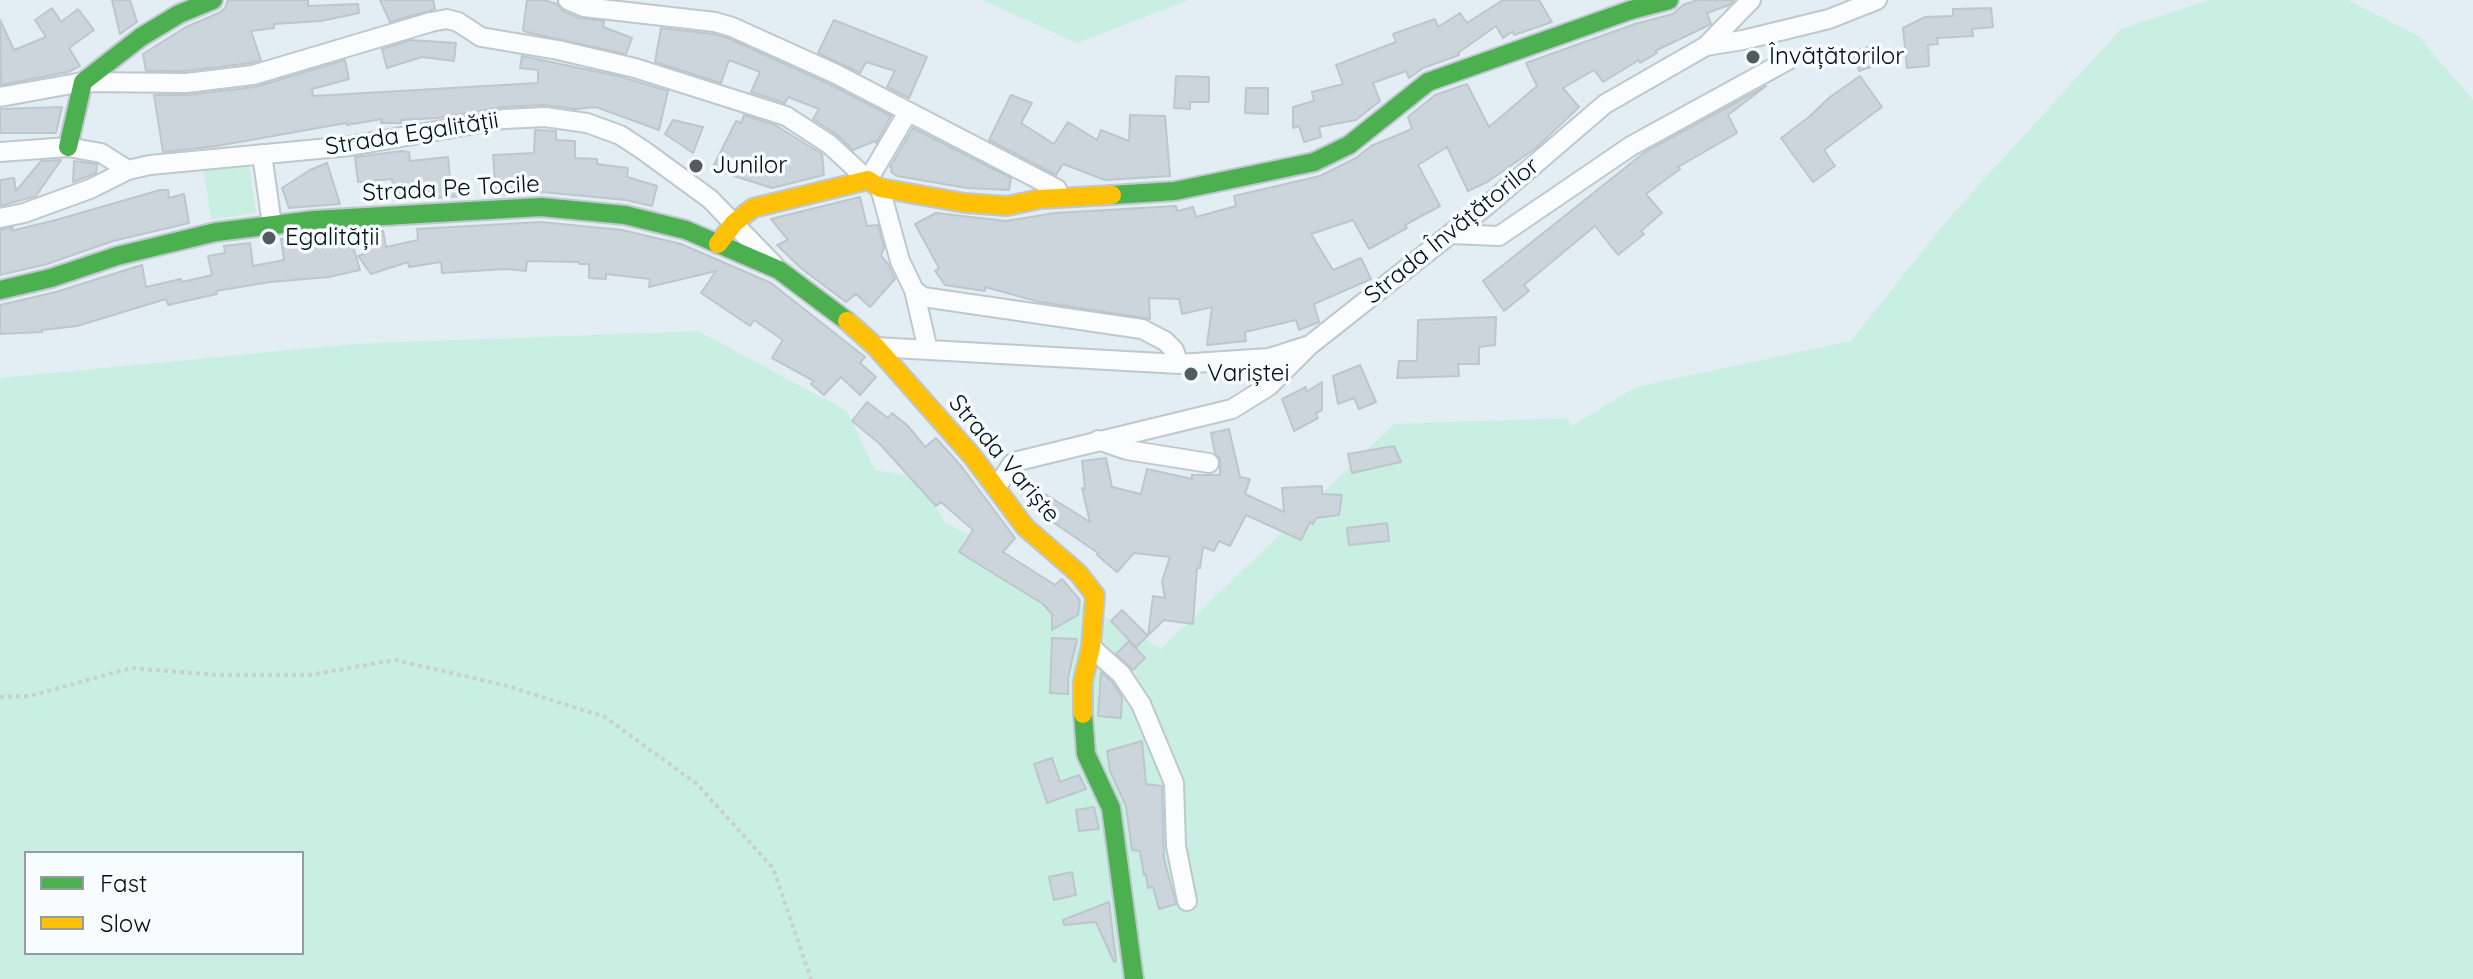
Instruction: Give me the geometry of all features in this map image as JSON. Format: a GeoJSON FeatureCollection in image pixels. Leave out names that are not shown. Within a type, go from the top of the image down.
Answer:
{"type":"FeatureCollection","features":[{"type":"Feature","properties":{"kind":"street"},"geometry":{"type":"LineString","coordinates":[[68,147],[83,82],[141,37],[179,14],[213,0]]}},
{"type":"Feature","properties":{"kind":"street"},"geometry":{"type":"LineString","coordinates":[[568,0],[584,7],[715,22],[732,27],[836,74],[1057,189]]}},
{"type":"Feature","properties":{"kind":"street"},"geometry":{"type":"LineString","coordinates":[[718,244],[734,223],[753,208],[874,184],[965,203],[1007,206],[1040,199],[1175,191],[1314,162],[1349,145],[1428,82],[1631,10],[1669,0]]}},
{"type":"Feature","properties":{"kind":"street","name":"Strada Învățătorilor"},"geometry":{"type":"LineString","coordinates":[[876,347],[1179,364],[1269,358],[1310,345],[1451,234],[1605,104],[1706,46],[1751,0]]}},
{"type":"Feature","properties":{"kind":"street","name":"Strada Învățătorilor"},"geometry":{"type":"LineString","coordinates":[[1706,46],[1829,19],[1877,0]]}},
{"type":"Feature","properties":{"kind":"street"},"geometry":{"type":"LineString","coordinates":[[0,97],[83,82],[186,83],[253,75],[431,22],[453,20],[481,37],[558,50],[635,68],[786,116],[829,144],[874,184],[900,261],[914,290],[928,350]]}},
{"type":"Feature","properties":{"kind":"street"},"geometry":{"type":"LineString","coordinates":[[1451,234],[1499,236],[1631,146],[1788,60]]}},
{"type":"Feature","properties":{"kind":"street"},"geometry":{"type":"LineString","coordinates":[[874,184],[908,112]]}},
{"type":"Feature","properties":{"kind":"street","name":"Strada Egalității"},"geometry":{"type":"LineString","coordinates":[[128,170],[150,165],[350,146],[504,119],[559,119],[587,123],[620,135],[710,199],[779,270]]}},
{"type":"Feature","properties":{"kind":"street"},"geometry":{"type":"LineString","coordinates":[[3,151],[68,147],[101,153],[128,170]]}},
{"type":"Feature","properties":{"kind":"street"},"geometry":{"type":"LineString","coordinates":[[262,154],[272,225]]}},
{"type":"Feature","properties":{"kind":"street"},"geometry":{"type":"LineString","coordinates":[[0,218],[24,213],[90,189],[128,170]]}},
{"type":"Feature","properties":{"kind":"street","name":"Strada Pe Tocile"},"geometry":{"type":"LineString","coordinates":[[0,290],[51,278],[117,256],[216,232],[329,219],[541,207],[625,215],[686,230],[779,270],[876,347]]}},
{"type":"Feature","properties":{"kind":"street"},"geometry":{"type":"LineString","coordinates":[[914,290],[923,297],[1142,329],[1165,341],[1174,350],[1179,364]]}},
{"type":"Feature","properties":{"kind":"street"},"geometry":{"type":"LineString","coordinates":[[996,488],[1012,464],[1018,461],[1232,409],[1269,386],[1310,345]]}},
{"type":"Feature","properties":{"kind":"street","name":"Strada Variște"},"geometry":{"type":"LineString","coordinates":[[876,347],[973,457],[1034,537],[1088,583],[1095,595],[1091,647],[1083,681],[1083,735],[1086,754],[1111,808],[1134,979]]}},
{"type":"Feature","properties":{"kind":"street"},"geometry":{"type":"LineString","coordinates":[[1098,440],[1127,450],[1209,463]]}},
{"type":"Feature","properties":{"kind":"street"},"geometry":{"type":"LineString","coordinates":[[1091,647],[1121,674],[1141,704],[1150,732],[1174,783],[1176,846],[1187,901]]}},
{"type":"Feature","properties":{"kind":"path"},"geometry":{"type":"LineString","coordinates":[[0,697],[30,696],[131,668],[217,675],[309,675],[395,660],[504,685],[605,717],[697,784],[773,868],[811,979]]}},
{"type":"Feature","properties":{"kind":"green space"},"geometry":{"type":"Polygon","coordinates":[[[982,0],[1189,0],[1077,43],[982,0]]]}},
{"type":"Feature","properties":{"kind":"green space"},"geometry":{"type":"Polygon","coordinates":[[[2209,0],[2348,0],[2418,36],[2473,100],[2473,979],[0,979],[0,378],[354,344],[698,331],[847,411],[875,470],[918,477],[944,521],[1161,649],[1394,424],[1567,418],[1572,426],[1636,387],[1851,341],[1948,219],[2121,29],[2209,0]]]}},
{"type":"Feature","properties":{"kind":"green space"},"geometry":{"type":"Polygon","coordinates":[[[249,165],[256,213],[211,219],[204,171],[249,165]]]}},
{"type":"Feature","properties":{"kind":"building"},"geometry":{"type":"Polygon","coordinates":[[[112,0],[130,0],[137,22],[120,34],[112,0]]]}},
{"type":"Feature","properties":{"kind":"building"},"geometry":{"type":"Polygon","coordinates":[[[228,0],[308,0],[308,6],[358,4],[359,13],[321,21],[274,24],[274,28],[251,31],[261,60],[251,63],[185,71],[146,71],[143,54],[186,27],[219,13],[228,0]]]}},
{"type":"Feature","properties":{"kind":"building"},"geometry":{"type":"Polygon","coordinates":[[[380,0],[433,0],[435,9],[390,22],[380,0]]]}},
{"type":"Feature","properties":{"kind":"building"},"geometry":{"type":"Polygon","coordinates":[[[527,0],[544,0],[579,18],[604,21],[603,27],[632,38],[626,54],[526,32],[523,30],[527,0]]]}},
{"type":"Feature","properties":{"kind":"building"},"geometry":{"type":"Polygon","coordinates":[[[1503,0],[1539,0],[1552,22],[1514,35],[1513,31],[1503,38],[1496,26],[1459,55],[1423,68],[1409,78],[1406,71],[1373,83],[1380,101],[1356,120],[1319,127],[1321,137],[1304,142],[1299,126],[1293,128],[1293,107],[1314,101],[1312,92],[1343,84],[1336,65],[1396,42],[1393,34],[1435,19],[1438,27],[1460,13],[1467,23],[1503,0]]]}},
{"type":"Feature","properties":{"kind":"building"},"geometry":{"type":"Polygon","coordinates":[[[1697,0],[1734,0],[1707,13],[1711,24],[1655,51],[1657,53],[1640,63],[1639,60],[1603,82],[1594,70],[1563,88],[1579,107],[1536,148],[1487,182],[1468,191],[1447,147],[1418,165],[1440,206],[1405,225],[1407,228],[1369,249],[1353,220],[1311,234],[1333,270],[1361,258],[1371,279],[1314,304],[1319,322],[1299,330],[1296,320],[1245,332],[1246,341],[1207,345],[1212,307],[1182,314],[1179,299],[1149,298],[1150,319],[1040,302],[985,287],[985,291],[945,285],[935,271],[939,268],[915,224],[936,213],[1006,221],[1055,213],[1176,206],[1177,211],[1193,207],[1196,217],[1236,206],[1234,196],[1320,176],[1356,158],[1371,146],[1412,129],[1408,117],[1435,95],[1467,84],[1489,127],[1537,86],[1526,63],[1635,24],[1673,14],[1683,5],[1697,0]]]}},
{"type":"Feature","properties":{"kind":"building"},"geometry":{"type":"Polygon","coordinates":[[[52,8],[61,22],[78,9],[94,30],[69,48],[80,66],[68,72],[1,85],[0,20],[14,50],[46,37],[35,20],[52,8]]]}},
{"type":"Feature","properties":{"kind":"building"},"geometry":{"type":"Polygon","coordinates":[[[1991,8],[1993,27],[1972,29],[1973,36],[1937,38],[1938,44],[1928,45],[1929,66],[1907,68],[1903,28],[1925,17],[1953,16],[1953,9],[1991,8]]]}},
{"type":"Feature","properties":{"kind":"building"},"geometry":{"type":"Polygon","coordinates":[[[834,20],[927,57],[909,98],[887,87],[895,71],[866,62],[860,73],[818,53],[834,20]]]}},
{"type":"Feature","properties":{"kind":"building"},"geometry":{"type":"Polygon","coordinates":[[[661,28],[728,38],[891,116],[876,143],[853,150],[813,119],[819,109],[788,97],[785,103],[751,92],[760,72],[729,60],[721,83],[655,62],[661,28]]]}},
{"type":"Feature","properties":{"kind":"building"},"geometry":{"type":"Polygon","coordinates":[[[411,40],[456,43],[454,61],[422,57],[387,68],[382,49],[411,40]]]}},
{"type":"Feature","properties":{"kind":"building"},"geometry":{"type":"Polygon","coordinates":[[[1868,47],[1874,66],[1859,71],[1853,52],[1868,47]]]}},
{"type":"Feature","properties":{"kind":"building"},"geometry":{"type":"Polygon","coordinates":[[[522,56],[618,76],[668,91],[659,130],[596,107],[575,109],[544,105],[503,107],[437,118],[401,120],[401,123],[381,123],[382,119],[346,123],[217,146],[163,152],[154,95],[187,95],[255,87],[345,60],[349,79],[312,89],[313,96],[538,83],[538,70],[520,68],[522,56]]]}},
{"type":"Feature","properties":{"kind":"building"},"geometry":{"type":"Polygon","coordinates":[[[1176,76],[1209,77],[1209,102],[1190,102],[1190,109],[1174,108],[1176,76]]]}},
{"type":"Feature","properties":{"kind":"building"},"geometry":{"type":"Polygon","coordinates":[[[1860,76],[1882,107],[1824,150],[1835,166],[1813,182],[1781,138],[1860,76]]]}},
{"type":"Feature","properties":{"kind":"building"},"geometry":{"type":"Polygon","coordinates":[[[1766,86],[1728,115],[1737,133],[1678,167],[1680,169],[1646,194],[1662,213],[1641,231],[1644,234],[1618,255],[1595,226],[1524,285],[1529,291],[1504,311],[1483,281],[1645,152],[1766,86]]]}},
{"type":"Feature","properties":{"kind":"building"},"geometry":{"type":"Polygon","coordinates":[[[1246,88],[1268,88],[1268,114],[1245,113],[1246,88]]]}},
{"type":"Feature","properties":{"kind":"building"},"geometry":{"type":"Polygon","coordinates":[[[1011,95],[1032,103],[1021,123],[1054,144],[1068,122],[1097,140],[1101,130],[1129,141],[1130,115],[1165,116],[1170,176],[1105,180],[1063,164],[1056,175],[989,140],[1011,95]]]}},
{"type":"Feature","properties":{"kind":"building"},"geometry":{"type":"Polygon","coordinates":[[[62,107],[56,133],[0,133],[0,109],[62,107]]]}},
{"type":"Feature","properties":{"kind":"building"},"geometry":{"type":"Polygon","coordinates":[[[744,115],[775,125],[822,154],[824,175],[772,188],[712,169],[736,121],[741,123],[744,115]]]}},
{"type":"Feature","properties":{"kind":"building"},"geometry":{"type":"Polygon","coordinates":[[[673,120],[703,127],[693,153],[665,134],[673,120]]]}},
{"type":"Feature","properties":{"kind":"building"},"geometry":{"type":"Polygon","coordinates":[[[913,128],[1011,178],[1009,190],[967,188],[897,176],[890,167],[913,128]]]}},
{"type":"Feature","properties":{"kind":"building"},"geometry":{"type":"Polygon","coordinates":[[[535,130],[556,131],[556,140],[575,141],[575,158],[597,159],[597,164],[628,168],[627,177],[657,186],[652,206],[626,200],[542,192],[496,195],[493,155],[534,153],[535,130]]]}},
{"type":"Feature","properties":{"kind":"building"},"geometry":{"type":"Polygon","coordinates":[[[409,152],[410,161],[448,157],[451,188],[463,187],[464,196],[394,200],[392,179],[358,182],[355,157],[409,152]]]}},
{"type":"Feature","properties":{"kind":"building"},"geometry":{"type":"Polygon","coordinates":[[[61,160],[36,196],[0,206],[0,180],[14,178],[16,191],[41,161],[61,160]]]}},
{"type":"Feature","properties":{"kind":"building"},"geometry":{"type":"Polygon","coordinates":[[[74,161],[97,164],[96,173],[73,182],[74,161]]]}},
{"type":"Feature","properties":{"kind":"building"},"geometry":{"type":"Polygon","coordinates":[[[327,163],[340,204],[289,208],[282,188],[327,163]]]}},
{"type":"Feature","properties":{"kind":"building"},"geometry":{"type":"Polygon","coordinates":[[[168,190],[169,198],[184,194],[189,223],[113,241],[47,264],[0,275],[0,230],[13,227],[11,231],[56,220],[168,190]]]}},
{"type":"Feature","properties":{"kind":"building"},"geometry":{"type":"Polygon","coordinates":[[[860,197],[867,226],[878,225],[884,248],[881,256],[895,279],[870,307],[856,294],[846,302],[802,269],[777,245],[788,240],[771,219],[860,197]]]}},
{"type":"Feature","properties":{"kind":"building"},"geometry":{"type":"Polygon","coordinates":[[[541,222],[622,230],[681,244],[771,283],[865,357],[860,363],[876,377],[860,395],[841,377],[824,395],[811,384],[814,381],[772,358],[783,340],[754,320],[750,326],[701,293],[716,271],[649,287],[650,279],[606,274],[606,279],[589,278],[589,264],[579,262],[527,261],[526,271],[506,269],[442,273],[441,262],[409,267],[408,262],[371,274],[358,256],[364,254],[362,232],[383,231],[386,247],[418,240],[417,229],[541,222]]]}},
{"type":"Feature","properties":{"kind":"building"},"geometry":{"type":"Polygon","coordinates":[[[349,233],[360,270],[329,277],[216,291],[217,294],[168,305],[166,299],[77,326],[0,334],[0,305],[56,292],[142,265],[146,287],[181,279],[182,282],[212,275],[208,256],[225,253],[224,246],[250,243],[253,266],[284,260],[281,239],[349,233]]]}},
{"type":"Feature","properties":{"kind":"building"},"geometry":{"type":"Polygon","coordinates":[[[1496,317],[1495,345],[1479,347],[1479,364],[1458,364],[1459,376],[1397,378],[1399,361],[1417,361],[1418,320],[1496,317]]]}},
{"type":"Feature","properties":{"kind":"building"},"geometry":{"type":"Polygon","coordinates":[[[1360,365],[1376,402],[1359,409],[1354,398],[1338,404],[1333,376],[1360,365]]]}},
{"type":"Feature","properties":{"kind":"building"},"geometry":{"type":"Polygon","coordinates":[[[1322,382],[1322,410],[1316,413],[1318,418],[1294,431],[1282,399],[1306,387],[1306,392],[1322,382]]]}},
{"type":"Feature","properties":{"kind":"building"},"geometry":{"type":"Polygon","coordinates":[[[867,402],[888,418],[892,413],[908,426],[925,447],[936,438],[1015,538],[1003,552],[1055,585],[1062,579],[1080,600],[1078,615],[1052,630],[1052,614],[1043,604],[959,552],[973,530],[941,502],[936,506],[879,443],[852,421],[867,402]]]}},
{"type":"Feature","properties":{"kind":"building"},"geometry":{"type":"Polygon","coordinates":[[[1229,429],[1240,477],[1250,479],[1245,494],[1284,512],[1282,488],[1322,486],[1322,494],[1342,495],[1339,515],[1316,518],[1313,524],[1310,522],[1301,540],[1246,515],[1230,546],[1219,541],[1214,551],[1203,547],[1200,568],[1197,568],[1193,624],[1164,620],[1148,635],[1153,596],[1165,598],[1162,581],[1170,557],[1134,553],[1117,572],[1098,553],[1041,514],[1039,506],[1045,494],[1090,522],[1082,488],[1085,489],[1082,461],[1106,458],[1112,487],[1141,494],[1147,469],[1192,479],[1192,475],[1220,475],[1220,459],[1215,453],[1211,433],[1229,429]]]}},
{"type":"Feature","properties":{"kind":"building"},"geometry":{"type":"Polygon","coordinates":[[[1394,446],[1401,462],[1352,473],[1348,454],[1394,446]]]}},
{"type":"Feature","properties":{"kind":"building"},"geometry":{"type":"Polygon","coordinates":[[[1387,523],[1389,541],[1349,545],[1347,528],[1387,523]]]}},
{"type":"Feature","properties":{"kind":"building"},"geometry":{"type":"Polygon","coordinates":[[[1122,610],[1148,636],[1136,647],[1111,621],[1122,610]]]}},
{"type":"Feature","properties":{"kind":"building"},"geometry":{"type":"Polygon","coordinates":[[[1052,638],[1077,639],[1068,678],[1068,694],[1050,693],[1052,638]]]}},
{"type":"Feature","properties":{"kind":"building"},"geometry":{"type":"Polygon","coordinates":[[[1129,641],[1145,658],[1133,670],[1116,654],[1129,641]]]}},
{"type":"Feature","properties":{"kind":"building"},"geometry":{"type":"Polygon","coordinates":[[[1101,672],[1122,697],[1121,718],[1098,716],[1101,672]]]}},
{"type":"Feature","properties":{"kind":"building"},"geometry":{"type":"Polygon","coordinates":[[[1142,741],[1146,784],[1162,786],[1164,859],[1176,904],[1159,909],[1153,887],[1148,888],[1140,851],[1132,850],[1126,806],[1110,771],[1107,751],[1142,741]]]}},
{"type":"Feature","properties":{"kind":"building"},"geometry":{"type":"Polygon","coordinates":[[[1052,758],[1060,782],[1079,775],[1086,789],[1047,803],[1034,764],[1052,758]]]}},
{"type":"Feature","properties":{"kind":"building"},"geometry":{"type":"Polygon","coordinates":[[[1094,807],[1099,829],[1079,831],[1076,810],[1094,807]]]}},
{"type":"Feature","properties":{"kind":"building"},"geometry":{"type":"Polygon","coordinates":[[[1072,872],[1076,895],[1054,900],[1049,877],[1072,872]]]}},
{"type":"Feature","properties":{"kind":"building"},"geometry":{"type":"Polygon","coordinates":[[[1109,902],[1114,962],[1096,922],[1064,925],[1063,920],[1109,902]]]}},
{"type":"Feature","properties":{"kind":"traffic: fast"},"geometry":{"type":"LineString","coordinates":[[68,147],[83,82],[141,37],[179,14],[213,0]]}},
{"type":"Feature","properties":{"kind":"traffic: fast"},"geometry":{"type":"LineString","coordinates":[[1112,195],[1175,191],[1314,162],[1349,145],[1428,82],[1631,10],[1669,0]]}},
{"type":"Feature","properties":{"kind":"traffic: fast"},"geometry":{"type":"LineString","coordinates":[[0,290],[51,278],[117,256],[216,232],[314,220],[541,207],[625,215],[686,230],[779,270],[847,321]]}},
{"type":"Feature","properties":{"kind":"traffic: fast"},"geometry":{"type":"LineString","coordinates":[[1083,714],[1086,754],[1111,808],[1134,979]]}},
{"type":"Feature","properties":{"kind":"traffic: slow"},"geometry":{"type":"LineString","coordinates":[[718,244],[734,223],[753,208],[868,180],[880,188],[965,203],[1007,206],[1040,199],[1112,195]]}},
{"type":"Feature","properties":{"kind":"traffic: slow"},"geometry":{"type":"LineString","coordinates":[[847,321],[876,347],[973,457],[1025,527],[1078,573],[1095,595],[1091,647],[1083,681],[1083,714]]}},
{"type":"Feature","properties":{"kind":"place","name":"Învățătorilor"},"geometry":{"type":"Point","coordinates":[1753,57]}},
{"type":"Feature","properties":{"kind":"place","name":"Junilor"},"geometry":{"type":"Point","coordinates":[696,166]}},
{"type":"Feature","properties":{"kind":"place","name":"Egalității"},"geometry":{"type":"Point","coordinates":[269,238]}},
{"type":"Feature","properties":{"kind":"place","name":"Variștei"},"geometry":{"type":"Point","coordinates":[1191,374]}}]}
